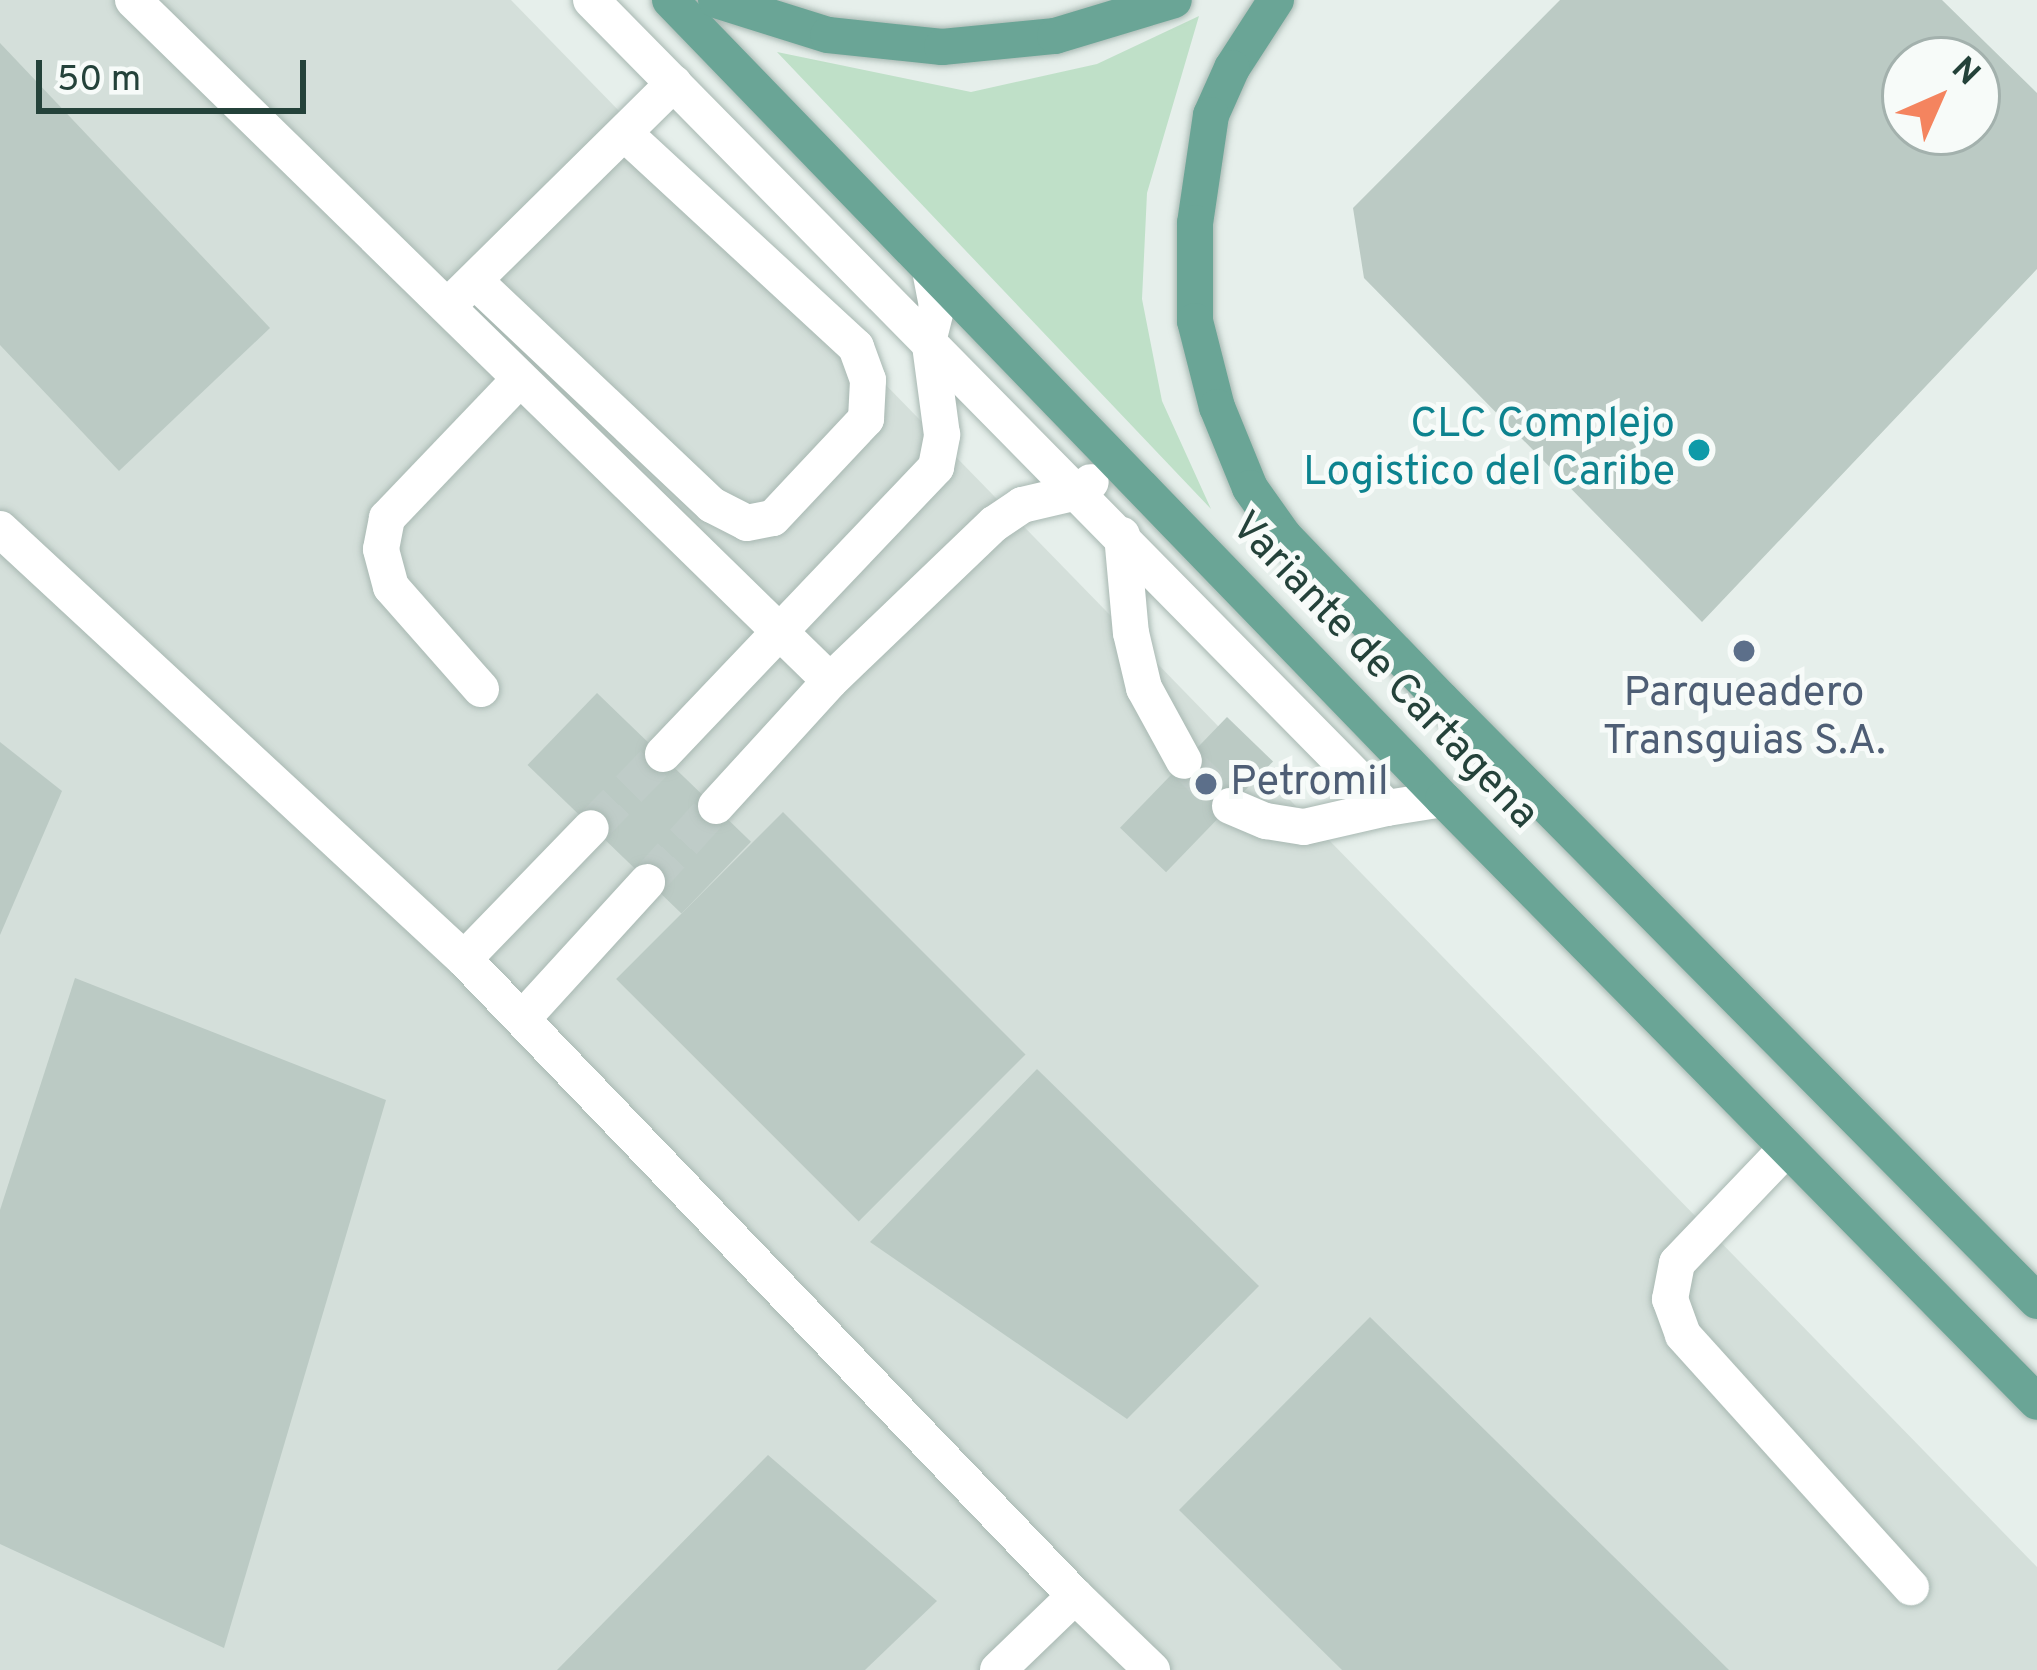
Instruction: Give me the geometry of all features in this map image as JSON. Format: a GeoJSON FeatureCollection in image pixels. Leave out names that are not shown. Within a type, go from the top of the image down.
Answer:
{"type":"FeatureCollection","features":[{"type":"Feature","properties":{"kind":"main road","name":"Variante de Cartagena"},"geometry":{"type":"LineString","coordinates":[[670,0],[1443,800],[2037,1402]]}},
{"type":"Feature","properties":{"kind":"main road"},"geometry":{"type":"LineString","coordinates":[[716,0],[828,35],[942,47],[1055,36],[1174,0]]}},
{"type":"Feature","properties":{"kind":"main road","name":"Variante de Cartagena"},"geometry":{"type":"LineString","coordinates":[[1276,0],[1232,68],[1211,115],[1195,223],[1195,321],[1216,407],[1250,488],[1284,536],[1441,700],[2037,1301]]}},
{"type":"Feature","properties":{"kind":"lane"},"geometry":{"type":"LineString","coordinates":[[133,0],[830,681]]}},
{"type":"Feature","properties":{"kind":"lane"},"geometry":{"type":"LineString","coordinates":[[591,0],[1387,808]]}},
{"type":"Feature","properties":{"kind":"lane"},"geometry":{"type":"LineString","coordinates":[[444,308],[674,83]]}},
{"type":"Feature","properties":{"kind":"lane"},"geometry":{"type":"LineString","coordinates":[[475,281],[712,505],[747,524],[773,518],[866,419],[868,380],[856,347],[625,134]]}},
{"type":"Feature","properties":{"kind":"lane"},"geometry":{"type":"LineString","coordinates":[[663,754],[936,467],[941,435],[928,338],[937,306],[930,268]]}},
{"type":"Feature","properties":{"kind":"lane"},"geometry":{"type":"LineString","coordinates":[[481,689],[391,587],[381,549],[387,518],[518,381]]}},
{"type":"Feature","properties":{"kind":"lane"},"geometry":{"type":"LineString","coordinates":[[716,806],[830,681],[994,524],[1022,505],[1078,492],[1118,462]]}},
{"type":"Feature","properties":{"kind":"lane"},"geometry":{"type":"LineString","coordinates":[[0,529],[464,959],[1075,1596],[1152,1670]]}},
{"type":"Feature","properties":{"kind":"lane"},"geometry":{"type":"LineString","coordinates":[[1122,536],[1131,633],[1144,688],[1184,760]]}},
{"type":"Feature","properties":{"kind":"lane"},"geometry":{"type":"LineString","coordinates":[[1230,806],[1265,821],[1304,827],[1443,800]]}},
{"type":"Feature","properties":{"kind":"lane"},"geometry":{"type":"LineString","coordinates":[[464,959],[591,828]]}},
{"type":"Feature","properties":{"kind":"lane"},"geometry":{"type":"LineString","coordinates":[[523,1018],[647,882]]}},
{"type":"Feature","properties":{"kind":"lane"},"geometry":{"type":"LineString","coordinates":[[1785,1150],[1677,1263],[1670,1299],[1683,1335],[1911,1587]]}},
{"type":"Feature","properties":{"kind":"lane"},"geometry":{"type":"LineString","coordinates":[[998,1670],[1075,1596]]}},
{"type":"Feature","properties":{"kind":"shaded area"},"geometry":{"type":"Polygon","coordinates":[[[0,0],[511,0],[2037,1567],[2037,1670],[0,1670],[0,0]]]}},
{"type":"Feature","properties":{"kind":"green space"},"geometry":{"type":"Polygon","coordinates":[[[1199,16],[1147,193],[1142,299],[1162,401],[1211,509],[777,52],[971,92],[1097,64],[1199,16]]]}},
{"type":"Feature","properties":{"kind":"building","name":"CLC Complejo Logistico del Caribe"},"geometry":{"type":"Polygon","coordinates":[[[1560,0],[1942,0],[1979,36],[1881,36],[1881,156],[2001,156],[2001,58],[2037,93],[2037,269],[1702,622],[1364,278],[1353,208],[1560,0]]]}},
{"type":"Feature","properties":{"kind":"building"},"geometry":{"type":"Polygon","coordinates":[[[0,43],[270,328],[119,471],[0,345],[0,43]]]}},
{"type":"Feature","properties":{"kind":"building"},"geometry":{"type":"Polygon","coordinates":[[[597,693],[751,842],[681,914],[528,765],[597,693]]]}},
{"type":"Feature","properties":{"kind":"building","name":"Petromil"},"geometry":{"type":"Polygon","coordinates":[[[1227,717],[1273,761],[1166,872],[1120,828],[1227,717]]]}},
{"type":"Feature","properties":{"kind":"building"},"geometry":{"type":"Polygon","coordinates":[[[0,742],[62,791],[0,935],[0,742]]]}},
{"type":"Feature","properties":{"kind":"building"},"geometry":{"type":"Polygon","coordinates":[[[783,812],[1026,1055],[859,1221],[616,979],[783,812]]]}},
{"type":"Feature","properties":{"kind":"building"},"geometry":{"type":"Polygon","coordinates":[[[75,978],[386,1100],[224,1648],[0,1544],[0,1210],[75,978]]]}},
{"type":"Feature","properties":{"kind":"building"},"geometry":{"type":"Polygon","coordinates":[[[1037,1069],[1259,1286],[1127,1419],[870,1242],[1037,1069]]]}},
{"type":"Feature","properties":{"kind":"building"},"geometry":{"type":"Polygon","coordinates":[[[1370,1317],[1729,1670],[1342,1670],[1179,1510],[1370,1317]]]}},
{"type":"Feature","properties":{"kind":"building"},"geometry":{"type":"Polygon","coordinates":[[[768,1455],[937,1601],[865,1670],[557,1670],[768,1455]]]}},
{"type":"Feature","properties":{"kind":"tunnel"},"geometry":{"type":"LineString","coordinates":[[591,828],[663,754]]}},
{"type":"Feature","properties":{"kind":"tunnel"},"geometry":{"type":"LineString","coordinates":[[1184,761],[1230,806]]}},
{"type":"Feature","properties":{"kind":"tunnel"},"geometry":{"type":"LineString","coordinates":[[647,882],[716,806]]}},
{"type":"Feature","properties":{"kind":"place","name":"CLC Complejo Logistico del Caribe"},"geometry":{"type":"Point","coordinates":[1699,450]}},
{"type":"Feature","properties":{"kind":"place","name":"Parqueadero Transguias S.A."},"geometry":{"type":"Point","coordinates":[1744,651]}},
{"type":"Feature","properties":{"kind":"place","name":"Petromil"},"geometry":{"type":"Point","coordinates":[1206,784]}}]}
